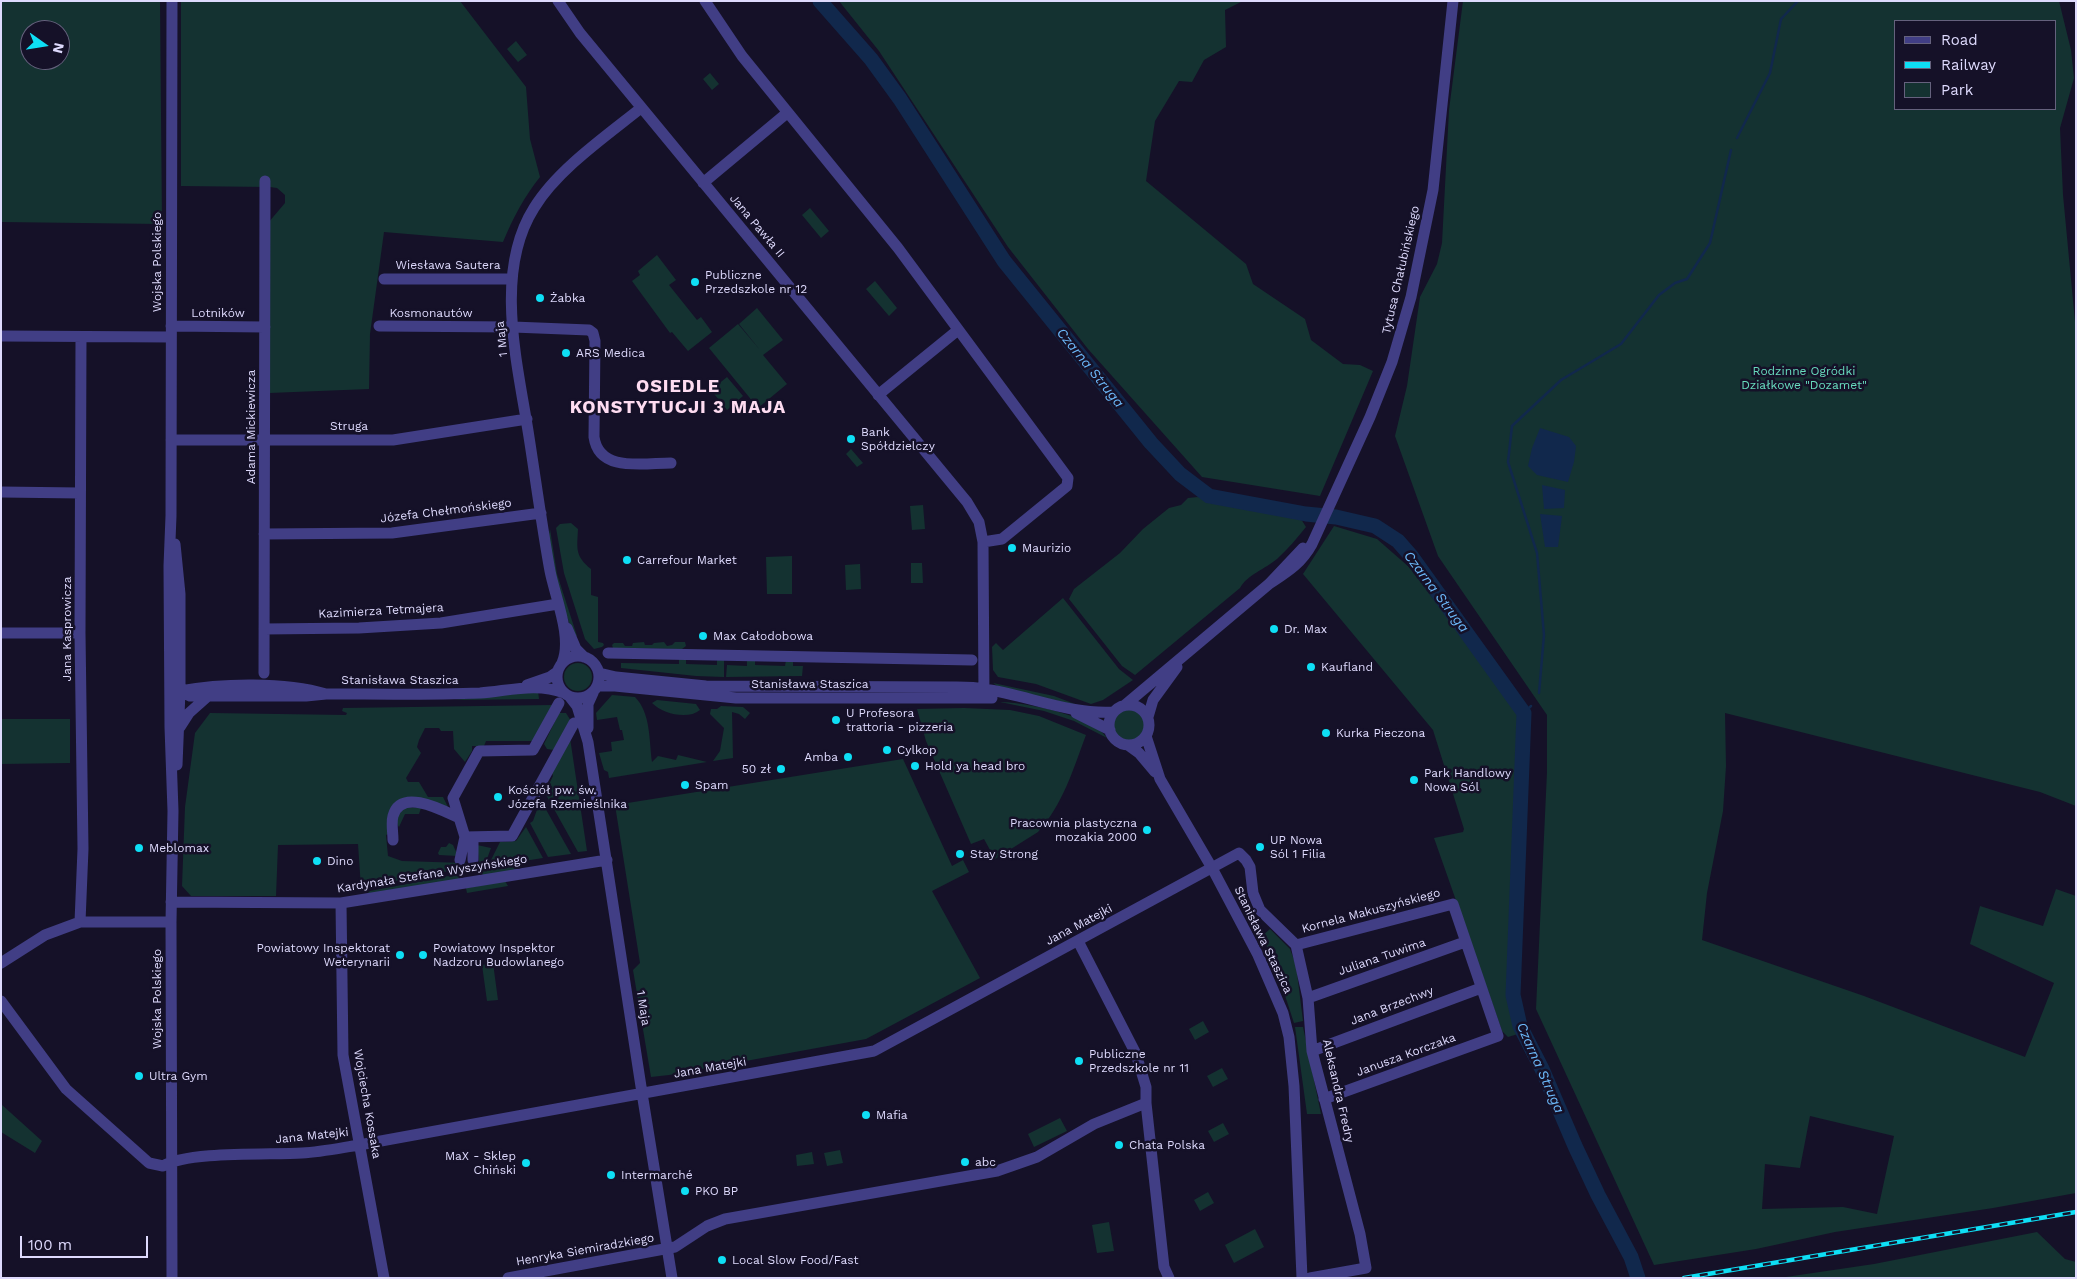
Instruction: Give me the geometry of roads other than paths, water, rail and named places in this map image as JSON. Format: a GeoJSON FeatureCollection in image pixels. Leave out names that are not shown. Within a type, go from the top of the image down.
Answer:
{"type":"FeatureCollection","features":[{"type":"Feature","properties":{"kind":"street","name":"Wojska Polskiego"},"geometry":{"type":"LineString","coordinates":[[171,1276],[172,811],[169,707],[169,540],[171,523],[172,1]]}},
{"type":"Feature","properties":{"kind":"street","name":"Jana Pawła II"},"geometry":{"type":"LineString","coordinates":[[558,1],[580,33],[641,108],[967,502],[979,522],[984,542],[984,693]]}},
{"type":"Feature","properties":{"kind":"street"},"geometry":{"type":"LineString","coordinates":[[705,1],[742,56],[898,248],[1068,481],[1067,486],[1002,539],[984,542]]}},
{"type":"Feature","properties":{"kind":"street","name":"Tytusa Chałubińskiego"},"geometry":{"type":"LineString","coordinates":[[1125,705],[1269,584],[1294,568],[1305,557],[1319,530],[1370,418],[1392,362],[1411,297],[1433,190],[1453,1]]}},
{"type":"Feature","properties":{"kind":"street","name":"1 Maja"},"geometry":{"type":"LineString","coordinates":[[560,668],[566,652],[560,610],[550,573],[526,419],[513,327],[512,279],[520,236],[532,210],[542,196],[562,174],[641,108]]}},
{"type":"Feature","properties":{"kind":"street"},"geometry":{"type":"LineString","coordinates":[[703,183],[787,113]]}},
{"type":"Feature","properties":{"kind":"street","name":"Adama Mickiewicza"},"geometry":{"type":"LineString","coordinates":[[264,673],[265,181]]}},
{"type":"Feature","properties":{"kind":"street","name":"Wiesława Sautera"},"geometry":{"type":"LineString","coordinates":[[384,279],[512,279]]}},
{"type":"Feature","properties":{"kind":"street","name":"Lotników"},"geometry":{"type":"LineString","coordinates":[[1,336],[81,337],[265,326]]}},
{"type":"Feature","properties":{"kind":"street","name":"Kosmonautów"},"geometry":{"type":"LineString","coordinates":[[379,326],[585,328],[593,333],[595,341],[594,437],[598,450],[602,456],[612,462],[671,463]]}},
{"type":"Feature","properties":{"kind":"street"},"geometry":{"type":"LineString","coordinates":[[878,395],[958,330]]}},
{"type":"Feature","properties":{"kind":"street","name":"Jana Kasprowicza"},"geometry":{"type":"LineString","coordinates":[[80,922],[83,849],[80,633],[81,337]]}},
{"type":"Feature","properties":{"kind":"street","name":"Struga"},"geometry":{"type":"LineString","coordinates":[[171,440],[399,439],[526,419]]}},
{"type":"Feature","properties":{"kind":"street"},"geometry":{"type":"LineString","coordinates":[[1,492],[80,493]]}},
{"type":"Feature","properties":{"kind":"street","name":"Józefa Chełmońskiego"},"geometry":{"type":"LineString","coordinates":[[264,534],[392,533],[541,513]]}},
{"type":"Feature","properties":{"kind":"street","name":"Wojska Polskiego"},"geometry":{"type":"LineString","coordinates":[[171,523],[180,594],[181,660],[180,727],[172,811]]}},
{"type":"Feature","properties":{"kind":"street","name":"1 Maja"},"geometry":{"type":"LineString","coordinates":[[560,610],[576,649],[584,657]]}},
{"type":"Feature","properties":{"kind":"street","name":"Kazimierza Tetmajera"},"geometry":{"type":"LineString","coordinates":[[264,629],[425,625],[560,610]]}},
{"type":"Feature","properties":{"kind":"street"},"geometry":{"type":"LineString","coordinates":[[1,633],[80,633]]}},
{"type":"Feature","properties":{"kind":"street"},"geometry":{"type":"LineString","coordinates":[[608,653],[972,660]]}},
{"type":"Feature","properties":{"kind":"street","name":"Tytusa Chałubińskiego"},"geometry":{"type":"LineString","coordinates":[[1148,717],[1153,700],[1185,656]]}},
{"type":"Feature","properties":{"kind":"street"},"geometry":{"type":"LineString","coordinates":[[516,688],[550,677],[572,657],[584,657],[594,663],[599,673],[595,690],[582,698],[564,698]]}},
{"type":"Feature","properties":{"kind":"street"},"geometry":{"type":"LineString","coordinates":[[180,727],[207,692],[189,676],[181,660]]}},
{"type":"Feature","properties":{"kind":"street"},"geometry":{"type":"LineString","coordinates":[[560,668],[558,683],[564,698]]}},
{"type":"Feature","properties":{"kind":"street"},"geometry":{"type":"LineString","coordinates":[[169,672],[180,691],[169,707]]}},
{"type":"Feature","properties":{"kind":"street","name":"Stanisława Staszica"},"geometry":{"type":"LineString","coordinates":[[599,673],[616,677],[706,686],[957,687],[1023,698],[1060,707],[1102,713],[1114,712]]}},
{"type":"Feature","properties":{"kind":"street","name":"Stanisława Staszica"},"geometry":{"type":"LineString","coordinates":[[595,690],[615,686],[736,698],[984,693]]}},
{"type":"Feature","properties":{"kind":"street","name":"Stanisława Staszica"},"geometry":{"type":"LineString","coordinates":[[180,691],[190,696],[207,692],[326,694],[482,692],[516,688],[553,688],[564,698]]}},
{"type":"Feature","properties":{"kind":"street","name":"1 Maja"},"geometry":{"type":"LineString","coordinates":[[588,742],[588,704],[595,690]]}},
{"type":"Feature","properties":{"kind":"street","name":"1 Maja"},"geometry":{"type":"LineString","coordinates":[[564,698],[577,706],[588,742],[672,1278]]}},
{"type":"Feature","properties":{"kind":"street"},"geometry":{"type":"LineString","coordinates":[[473,860],[469,837],[459,818],[453,798],[479,751],[533,750],[564,698]]}},
{"type":"Feature","properties":{"kind":"street"},"geometry":{"type":"LineString","coordinates":[[1125,705],[1137,706],[1148,717],[1149,727],[1146,736],[1140,742],[1128,745],[1116,740],[1110,730],[1111,717],[1114,712],[1125,705]]}},
{"type":"Feature","properties":{"kind":"street","name":"Stanisława Staszica"},"geometry":{"type":"LineString","coordinates":[[1060,707],[1110,730]]}},
{"type":"Feature","properties":{"kind":"street"},"geometry":{"type":"LineString","coordinates":[[469,837],[512,836],[574,724]]}},
{"type":"Feature","properties":{"kind":"street","name":"Stanisława Staszica"},"geometry":{"type":"LineString","coordinates":[[1146,736],[1160,778]]}},
{"type":"Feature","properties":{"kind":"street","name":"Stanisława Staszica"},"geometry":{"type":"LineString","coordinates":[[1128,745],[1139,753],[1160,778],[1212,868],[1266,972],[1283,1013],[1289,1037],[1294,1086],[1302,1278]]}},
{"type":"Feature","properties":{"kind":"street"},"geometry":{"type":"LineString","coordinates":[[393,840],[393,816],[399,807],[406,804],[414,802],[426,803],[459,818]]}},
{"type":"Feature","properties":{"kind":"street"},"geometry":{"type":"LineString","coordinates":[[460,860],[469,837]]}},
{"type":"Feature","properties":{"kind":"street"},"geometry":{"type":"LineString","coordinates":[[1212,868],[1239,853],[1250,867],[1253,893],[1260,910],[1296,946]]}},
{"type":"Feature","properties":{"kind":"street","name":"Kardynała Stefana Wyszyńskiego"},"geometry":{"type":"LineString","coordinates":[[171,902],[342,903],[607,860]]}},
{"type":"Feature","properties":{"kind":"street","name":"Jana Matejki"},"geometry":{"type":"LineString","coordinates":[[1,1002],[66,1089],[141,1155],[171,1161],[192,1158],[305,1153],[359,1145],[874,1051],[1212,868]]}},
{"type":"Feature","properties":{"kind":"street","name":"Wojciecha Kossaka"},"geometry":{"type":"LineString","coordinates":[[342,903],[343,1055],[384,1278]]}},
{"type":"Feature","properties":{"kind":"street","name":"Kornela Makuszyńskiego"},"geometry":{"type":"LineString","coordinates":[[1296,946],[1453,904],[1465,942]]}},
{"type":"Feature","properties":{"kind":"street"},"geometry":{"type":"LineString","coordinates":[[1,962],[45,934],[80,922],[171,922]]}},
{"type":"Feature","properties":{"kind":"street"},"geometry":{"type":"LineString","coordinates":[[1078,941],[1136,1054],[1146,1086],[1146,1103],[1164,1267],[1169,1278]]}},
{"type":"Feature","properties":{"kind":"street"},"geometry":{"type":"LineString","coordinates":[[1465,942],[1481,988]]}},
{"type":"Feature","properties":{"kind":"street","name":"Juliana Tuwima"},"geometry":{"type":"LineString","coordinates":[[1308,998],[1465,942]]}},
{"type":"Feature","properties":{"kind":"street","name":"Aleksandra Fredry"},"geometry":{"type":"LineString","coordinates":[[1296,946],[1308,998],[1312,1051],[1360,1234],[1366,1268],[1310,1278]]}},
{"type":"Feature","properties":{"kind":"street","name":"Janusza Korczaka"},"geometry":{"type":"LineString","coordinates":[[1324,1100],[1498,1036],[1481,988]]}},
{"type":"Feature","properties":{"kind":"street","name":"Jana Brzechwy"},"geometry":{"type":"LineString","coordinates":[[1312,1051],[1481,988]]}},
{"type":"Feature","properties":{"kind":"street","name":"Henryka Siemiradzkiego"},"geometry":{"type":"LineString","coordinates":[[508,1278],[668,1249],[681,1245],[708,1226],[726,1219],[997,1171],[1037,1157],[1094,1124],[1146,1103]]}},
{"type":"Feature","properties":{"kind":"water"},"geometry":{"type":"Polygon","coordinates":[[[1540,428],[1569,437],[1576,446],[1574,462],[1568,482],[1537,475],[1528,466],[1532,448],[1540,428]]]}},
{"type":"Feature","properties":{"kind":"water"},"geometry":{"type":"Polygon","coordinates":[[[1542,485],[1565,490],[1564,508],[1544,509],[1542,485]]]}},
{"type":"Feature","properties":{"kind":"water"},"geometry":{"type":"Polygon","coordinates":[[[1540,514],[1562,516],[1558,547],[1545,547],[1540,514]]]}},
{"type":"Feature","properties":{"kind":"waterway","name":"Czarna Struga"},"geometry":{"type":"LineString","coordinates":[[820,1],[871,59],[900,99],[1004,261],[1151,443],[1180,474],[1209,496],[1306,514],[1336,517],[1375,526],[1398,541],[1412,557],[1524,713],[1513,995],[1520,1026],[1542,1069],[1598,1195],[1631,1257],[1638,1278]]}},
{"type":"Feature","properties":{"kind":"waterway"},"geometry":{"type":"LineString","coordinates":[[1737,138],[1770,73],[1781,19],[1798,1]]}},
{"type":"Feature","properties":{"kind":"waterway"},"geometry":{"type":"LineString","coordinates":[[1539,693],[1544,635],[1537,553],[1508,462],[1512,426],[1561,380],[1621,344],[1659,295],[1675,283],[1687,279],[1710,243],[1731,150]]}},
{"type":"Feature","properties":{"kind":"waterway"},"geometry":{"type":"LineString","coordinates":[[1524,713],[1531,706]]}},
{"type":"Feature","properties":{"kind":"railway"},"geometry":{"type":"LineString","coordinates":[[1684,1278],[2076,1212]]}},
{"type":"Feature","properties":{"kind":"place","name":"Publiczne Przedszkole nr 12"},"geometry":{"type":"Point","coordinates":[695,282]}},
{"type":"Feature","properties":{"kind":"place","name":"Żabka"},"geometry":{"type":"Point","coordinates":[540,298]}},
{"type":"Feature","properties":{"kind":"place","name":"ARS Medica"},"geometry":{"type":"Point","coordinates":[566,353]}},
{"type":"Feature","properties":{"kind":"place","name":"Bank Spółdzielczy"},"geometry":{"type":"Point","coordinates":[851,439]}},
{"type":"Feature","properties":{"kind":"place","name":"Maurizio"},"geometry":{"type":"Point","coordinates":[1012,548]}},
{"type":"Feature","properties":{"kind":"place","name":"Carrefour Market"},"geometry":{"type":"Point","coordinates":[627,560]}},
{"type":"Feature","properties":{"kind":"place","name":"Dr. Max"},"geometry":{"type":"Point","coordinates":[1274,629]}},
{"type":"Feature","properties":{"kind":"place","name":"Max Całodobowa"},"geometry":{"type":"Point","coordinates":[703,636]}},
{"type":"Feature","properties":{"kind":"place","name":"Kaufland"},"geometry":{"type":"Point","coordinates":[1311,667]}},
{"type":"Feature","properties":{"kind":"place","name":"U Profesora trattoria - pizzeria"},"geometry":{"type":"Point","coordinates":[836,720]}},
{"type":"Feature","properties":{"kind":"place","name":"Kurka Pieczona"},"geometry":{"type":"Point","coordinates":[1326,733]}},
{"type":"Feature","properties":{"kind":"place","name":"Cylkop"},"geometry":{"type":"Point","coordinates":[887,750]}},
{"type":"Feature","properties":{"kind":"place","name":"Amba"},"geometry":{"type":"Point","coordinates":[848,757]}},
{"type":"Feature","properties":{"kind":"place","name":"Hold ya head bro"},"geometry":{"type":"Point","coordinates":[915,766]}},
{"type":"Feature","properties":{"kind":"place","name":"50 zł"},"geometry":{"type":"Point","coordinates":[781,769]}},
{"type":"Feature","properties":{"kind":"place","name":"Park Handlowy Nowa Sól"},"geometry":{"type":"Point","coordinates":[1414,780]}},
{"type":"Feature","properties":{"kind":"place","name":"Spam"},"geometry":{"type":"Point","coordinates":[685,785]}},
{"type":"Feature","properties":{"kind":"place","name":"Kościół pw. św. Józefa Rzemieślnika"},"geometry":{"type":"Point","coordinates":[498,797]}},
{"type":"Feature","properties":{"kind":"place","name":"Pracownia plastyczna mozakia 2000"},"geometry":{"type":"Point","coordinates":[1147,830]}},
{"type":"Feature","properties":{"kind":"place","name":"UP Nowa Sól 1 Filia"},"geometry":{"type":"Point","coordinates":[1260,847]}},
{"type":"Feature","properties":{"kind":"place","name":"Meblomax"},"geometry":{"type":"Point","coordinates":[139,848]}},
{"type":"Feature","properties":{"kind":"place","name":"Stay Strong"},"geometry":{"type":"Point","coordinates":[960,854]}},
{"type":"Feature","properties":{"kind":"place","name":"Dino"},"geometry":{"type":"Point","coordinates":[317,861]}},
{"type":"Feature","properties":{"kind":"place","name":"Powiatowy Inspektorat Weterynarii"},"geometry":{"type":"Point","coordinates":[400,955]}},
{"type":"Feature","properties":{"kind":"place","name":"Powiatowy Inspektor Nadzoru Budowlanego"},"geometry":{"type":"Point","coordinates":[423,955]}},
{"type":"Feature","properties":{"kind":"place","name":"Publiczne Przedszkole nr 11"},"geometry":{"type":"Point","coordinates":[1079,1061]}},
{"type":"Feature","properties":{"kind":"place","name":"Ultra Gym"},"geometry":{"type":"Point","coordinates":[139,1076]}},
{"type":"Feature","properties":{"kind":"place","name":"Mafia"},"geometry":{"type":"Point","coordinates":[866,1115]}},
{"type":"Feature","properties":{"kind":"place","name":"Chata Polska"},"geometry":{"type":"Point","coordinates":[1119,1145]}},
{"type":"Feature","properties":{"kind":"place","name":"abc"},"geometry":{"type":"Point","coordinates":[965,1162]}},
{"type":"Feature","properties":{"kind":"place","name":"MaX - Sklep Chiński"},"geometry":{"type":"Point","coordinates":[526,1163]}},
{"type":"Feature","properties":{"kind":"place","name":"Intermarché"},"geometry":{"type":"Point","coordinates":[611,1175]}},
{"type":"Feature","properties":{"kind":"place","name":"PKO BP"},"geometry":{"type":"Point","coordinates":[685,1191]}},
{"type":"Feature","properties":{"kind":"place","name":"Local Slow Food/Fast"},"geometry":{"type":"Point","coordinates":[722,1260]}},
{"type":"Feature","properties":{"kind":"district","name":"OSIEDLE KONSTYTUCJI 3 MAJA"},"geometry":{"type":"Point","coordinates":[678,397]}},
{"type":"Feature","properties":{"kind":"park label","name":"Rodzinne Ogródki Działkowe \"Dozamet\""},"geometry":{"type":"Point","coordinates":[1804,378]}}]}
